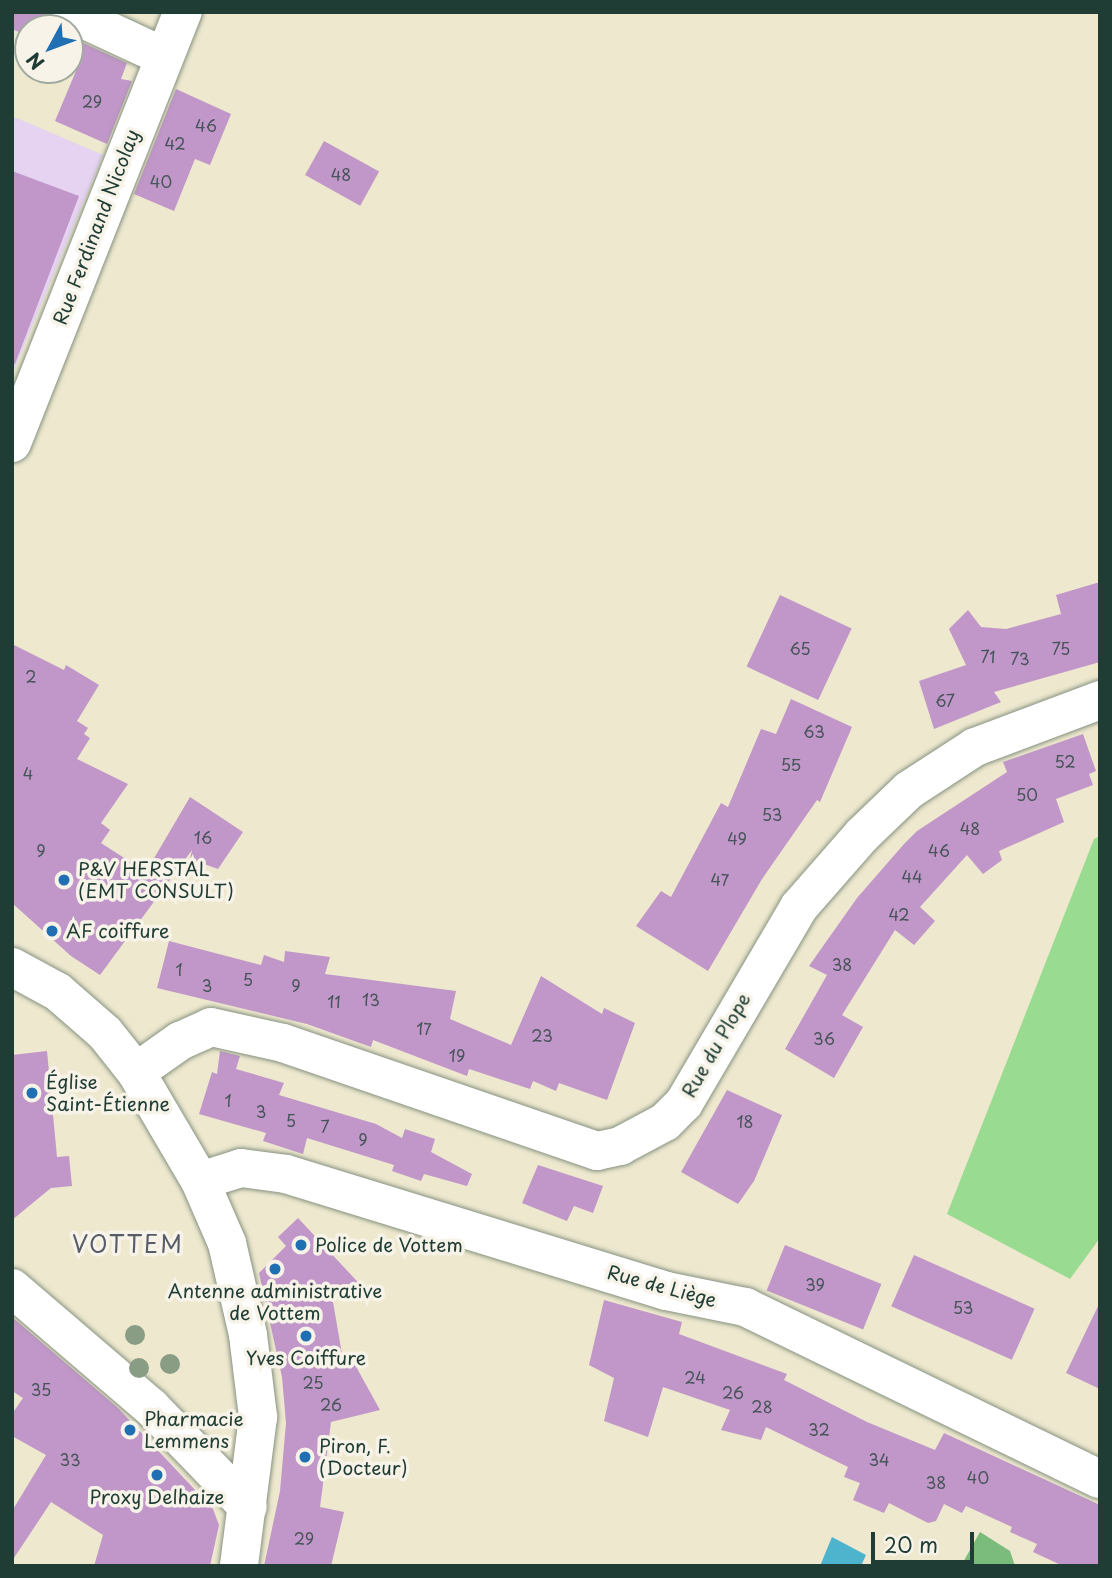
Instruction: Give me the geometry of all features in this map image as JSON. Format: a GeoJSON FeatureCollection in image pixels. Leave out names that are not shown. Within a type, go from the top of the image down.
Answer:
{"type":"FeatureCollection","features":[{"type":"Feature","properties":{"kind":"street"},"geometry":{"type":"LineString","coordinates":[[68,12],[163,56]]}},
{"type":"Feature","properties":{"kind":"street","name":"Rue Ferdinand Nicolay"},"geometry":{"type":"LineString","coordinates":[[12,443],[163,56],[183,12]]}},
{"type":"Feature","properties":{"kind":"street","name":"Rue du Plope"},"geometry":{"type":"LineString","coordinates":[[136,1072],[180,1041],[211,1027],[283,1043],[597,1151],[620,1146],[665,1122],[684,1103],[799,906],[871,826],[930,775],[975,747],[1100,700]]}},
{"type":"Feature","properties":{"kind":"street"},"geometry":{"type":"LineString","coordinates":[[12,967],[58,992],[105,1033],[136,1072],[200,1181],[227,1243],[250,1347],[258,1417],[239,1566]]}},
{"type":"Feature","properties":{"kind":"street","name":"Rue de Liège"},"geometry":{"type":"LineString","coordinates":[[200,1181],[242,1168],[286,1174],[666,1291],[745,1307],[1100,1479]]}},
{"type":"Feature","properties":{"kind":"street"},"geometry":{"type":"LineString","coordinates":[[12,1288],[151,1407],[248,1507]]}},
{"type":"Feature","properties":{"kind":"shaded area"},"geometry":{"type":"Polygon","coordinates":[[[12,116],[103,155],[12,375],[12,116]]]}},
{"type":"Feature","properties":{"kind":"green space"},"geometry":{"type":"Polygon","coordinates":[[[1100,836],[1100,1238],[1070,1279],[947,1214],[1094,839],[1100,836]]]}},
{"type":"Feature","properties":{"kind":"green space"},"geometry":{"type":"Polygon","coordinates":[[[980,1532],[1010,1551],[1015,1566],[961,1566],[980,1532]]]}},
{"type":"Feature","properties":{"kind":"water"},"geometry":{"type":"Polygon","coordinates":[[[832,1537],[866,1555],[861,1566],[820,1566],[832,1537]]]}},
{"type":"Feature","properties":{"kind":"building"},"geometry":{"type":"Polygon","coordinates":[[[12,12],[47,14],[14,14],[14,30],[12,12]]]}},
{"type":"Feature","properties":{"kind":"building"},"geometry":{"type":"Polygon","coordinates":[[[84,43],[127,63],[121,79],[132,81],[107,144],[55,121],[71,84],[84,84],[84,43]]]}},
{"type":"Feature","properties":{"kind":"building"},"geometry":{"type":"Polygon","coordinates":[[[176,89],[231,114],[210,165],[195,159],[174,211],[134,194],[176,89]]]}},
{"type":"Feature","properties":{"kind":"building"},"geometry":{"type":"Polygon","coordinates":[[[324,141],[379,172],[360,206],[305,175],[324,141]]]}},
{"type":"Feature","properties":{"kind":"building"},"geometry":{"type":"Polygon","coordinates":[[[12,171],[79,196],[15,364],[12,364],[12,171]]]}},
{"type":"Feature","properties":{"kind":"building"},"geometry":{"type":"Polygon","coordinates":[[[1100,582],[1100,662],[994,692],[1001,702],[934,729],[919,681],[966,665],[949,629],[968,610],[981,627],[1006,629],[1061,614],[1056,595],[1100,582]]]}},
{"type":"Feature","properties":{"kind":"building"},"geometry":{"type":"Polygon","coordinates":[[[780,595],[852,628],[818,700],[747,667],[780,595]]]}},
{"type":"Feature","properties":{"kind":"building"},"geometry":{"type":"Polygon","coordinates":[[[12,644],[64,670],[66,665],[99,685],[77,721],[88,728],[84,734],[90,738],[77,759],[128,784],[101,823],[110,830],[101,843],[146,872],[190,797],[243,832],[218,869],[190,859],[192,850],[100,975],[71,956],[12,903],[12,644]]]}},
{"type":"Feature","properties":{"kind":"building"},"geometry":{"type":"Polygon","coordinates":[[[791,699],[852,727],[820,802],[817,800],[762,879],[708,971],[636,926],[661,891],[671,897],[721,803],[728,807],[761,729],[776,734],[791,699]]]}},
{"type":"Feature","properties":{"kind":"building"},"geometry":{"type":"Polygon","coordinates":[[[1083,734],[1096,771],[1089,774],[1093,785],[1056,799],[1064,822],[999,851],[1002,860],[983,874],[967,855],[920,907],[935,921],[914,945],[895,930],[842,1015],[863,1027],[834,1078],[785,1049],[827,975],[809,966],[857,898],[904,844],[917,831],[1007,772],[1003,762],[1083,734]]]}},
{"type":"Feature","properties":{"kind":"building"},"geometry":{"type":"Polygon","coordinates":[[[169,941],[261,965],[264,955],[284,962],[285,951],[330,957],[325,974],[456,991],[450,1019],[511,1045],[541,976],[602,1014],[604,1008],[635,1023],[607,1100],[559,1083],[556,1091],[533,1081],[530,1089],[469,1069],[467,1076],[373,1040],[371,1047],[307,1024],[157,988],[169,941]]]}},
{"type":"Feature","properties":{"kind":"building","name":"Église Saint-Étienne"},"geometry":{"type":"Polygon","coordinates":[[[47,1051],[57,1157],[69,1156],[72,1186],[51,1188],[12,1220],[12,1055],[47,1051]]]}},
{"type":"Feature","properties":{"kind":"building"},"geometry":{"type":"Polygon","coordinates":[[[220,1051],[240,1056],[236,1069],[284,1083],[279,1095],[376,1124],[402,1138],[405,1129],[435,1139],[431,1152],[472,1174],[467,1186],[424,1174],[421,1181],[392,1171],[394,1165],[307,1138],[303,1154],[263,1141],[266,1133],[199,1114],[212,1072],[217,1074],[220,1051]]]}},
{"type":"Feature","properties":{"kind":"building"},"geometry":{"type":"Polygon","coordinates":[[[727,1090],[782,1115],[754,1181],[738,1204],[681,1172],[727,1090]]]}},
{"type":"Feature","properties":{"kind":"building"},"geometry":{"type":"Polygon","coordinates":[[[538,1165],[603,1186],[593,1213],[574,1206],[567,1221],[522,1203],[538,1165]]]}},
{"type":"Feature","properties":{"kind":"building"},"geometry":{"type":"Polygon","coordinates":[[[298,1218],[369,1294],[332,1296],[344,1366],[354,1363],[380,1410],[331,1422],[320,1507],[344,1512],[331,1566],[264,1566],[280,1491],[286,1423],[282,1377],[259,1273],[286,1246],[278,1237],[298,1218]]]}},
{"type":"Feature","properties":{"kind":"building"},"geometry":{"type":"Polygon","coordinates":[[[785,1245],[881,1284],[863,1329],[767,1290],[785,1245]]]}},
{"type":"Feature","properties":{"kind":"building"},"geometry":{"type":"Polygon","coordinates":[[[914,1255],[1035,1309],[1012,1360],[891,1306],[914,1255]]]}},
{"type":"Feature","properties":{"kind":"building"},"geometry":{"type":"Polygon","coordinates":[[[604,1300],[682,1322],[679,1334],[787,1374],[784,1380],[867,1422],[935,1450],[944,1433],[1100,1505],[1100,1566],[1063,1566],[1033,1552],[1037,1544],[1010,1532],[1012,1527],[966,1506],[962,1513],[944,1504],[936,1521],[928,1523],[889,1503],[884,1513],[853,1500],[860,1483],[844,1477],[848,1467],[766,1427],[761,1440],[721,1430],[730,1410],[663,1387],[648,1437],[604,1421],[614,1378],[589,1365],[604,1300]]]}},
{"type":"Feature","properties":{"kind":"building"},"geometry":{"type":"Polygon","coordinates":[[[1100,1302],[1100,1389],[1066,1373],[1100,1302]]]}},
{"type":"Feature","properties":{"kind":"building"},"geometry":{"type":"Polygon","coordinates":[[[12,1317],[118,1408],[213,1509],[219,1525],[210,1566],[94,1566],[103,1535],[51,1502],[12,1561],[12,1511],[46,1455],[12,1436],[12,1414],[23,1398],[12,1391],[12,1317]]]}},
{"type":"Feature","properties":{"kind":"place","name":"P&V HERSTAL (EMT CONSULT)"},"geometry":{"type":"Point","coordinates":[64,880]}},
{"type":"Feature","properties":{"kind":"place","name":"AF coiffure"},"geometry":{"type":"Point","coordinates":[52,931]}},
{"type":"Feature","properties":{"kind":"place","name":"Église Saint-Étienne"},"geometry":{"type":"Point","coordinates":[32,1093]}},
{"type":"Feature","properties":{"kind":"place","name":"Police de Vottem"},"geometry":{"type":"Point","coordinates":[301,1245]}},
{"type":"Feature","properties":{"kind":"place","name":"Antenne administrative de Vottem"},"geometry":{"type":"Point","coordinates":[275,1269]}},
{"type":"Feature","properties":{"kind":"place","name":"Yves Coiffure"},"geometry":{"type":"Point","coordinates":[306,1336]}},
{"type":"Feature","properties":{"kind":"place","name":"Pharmacie Lemmens"},"geometry":{"type":"Point","coordinates":[130,1430]}},
{"type":"Feature","properties":{"kind":"place","name":"Piron, F. (Docteur)"},"geometry":{"type":"Point","coordinates":[305,1457]}},
{"type":"Feature","properties":{"kind":"place","name":"Proxy Delhaize"},"geometry":{"type":"Point","coordinates":[157,1475]}},
{"type":"Feature","properties":{"kind":"district","name":"VOTTEM"},"geometry":{"type":"Point","coordinates":[128,1244]}}]}
